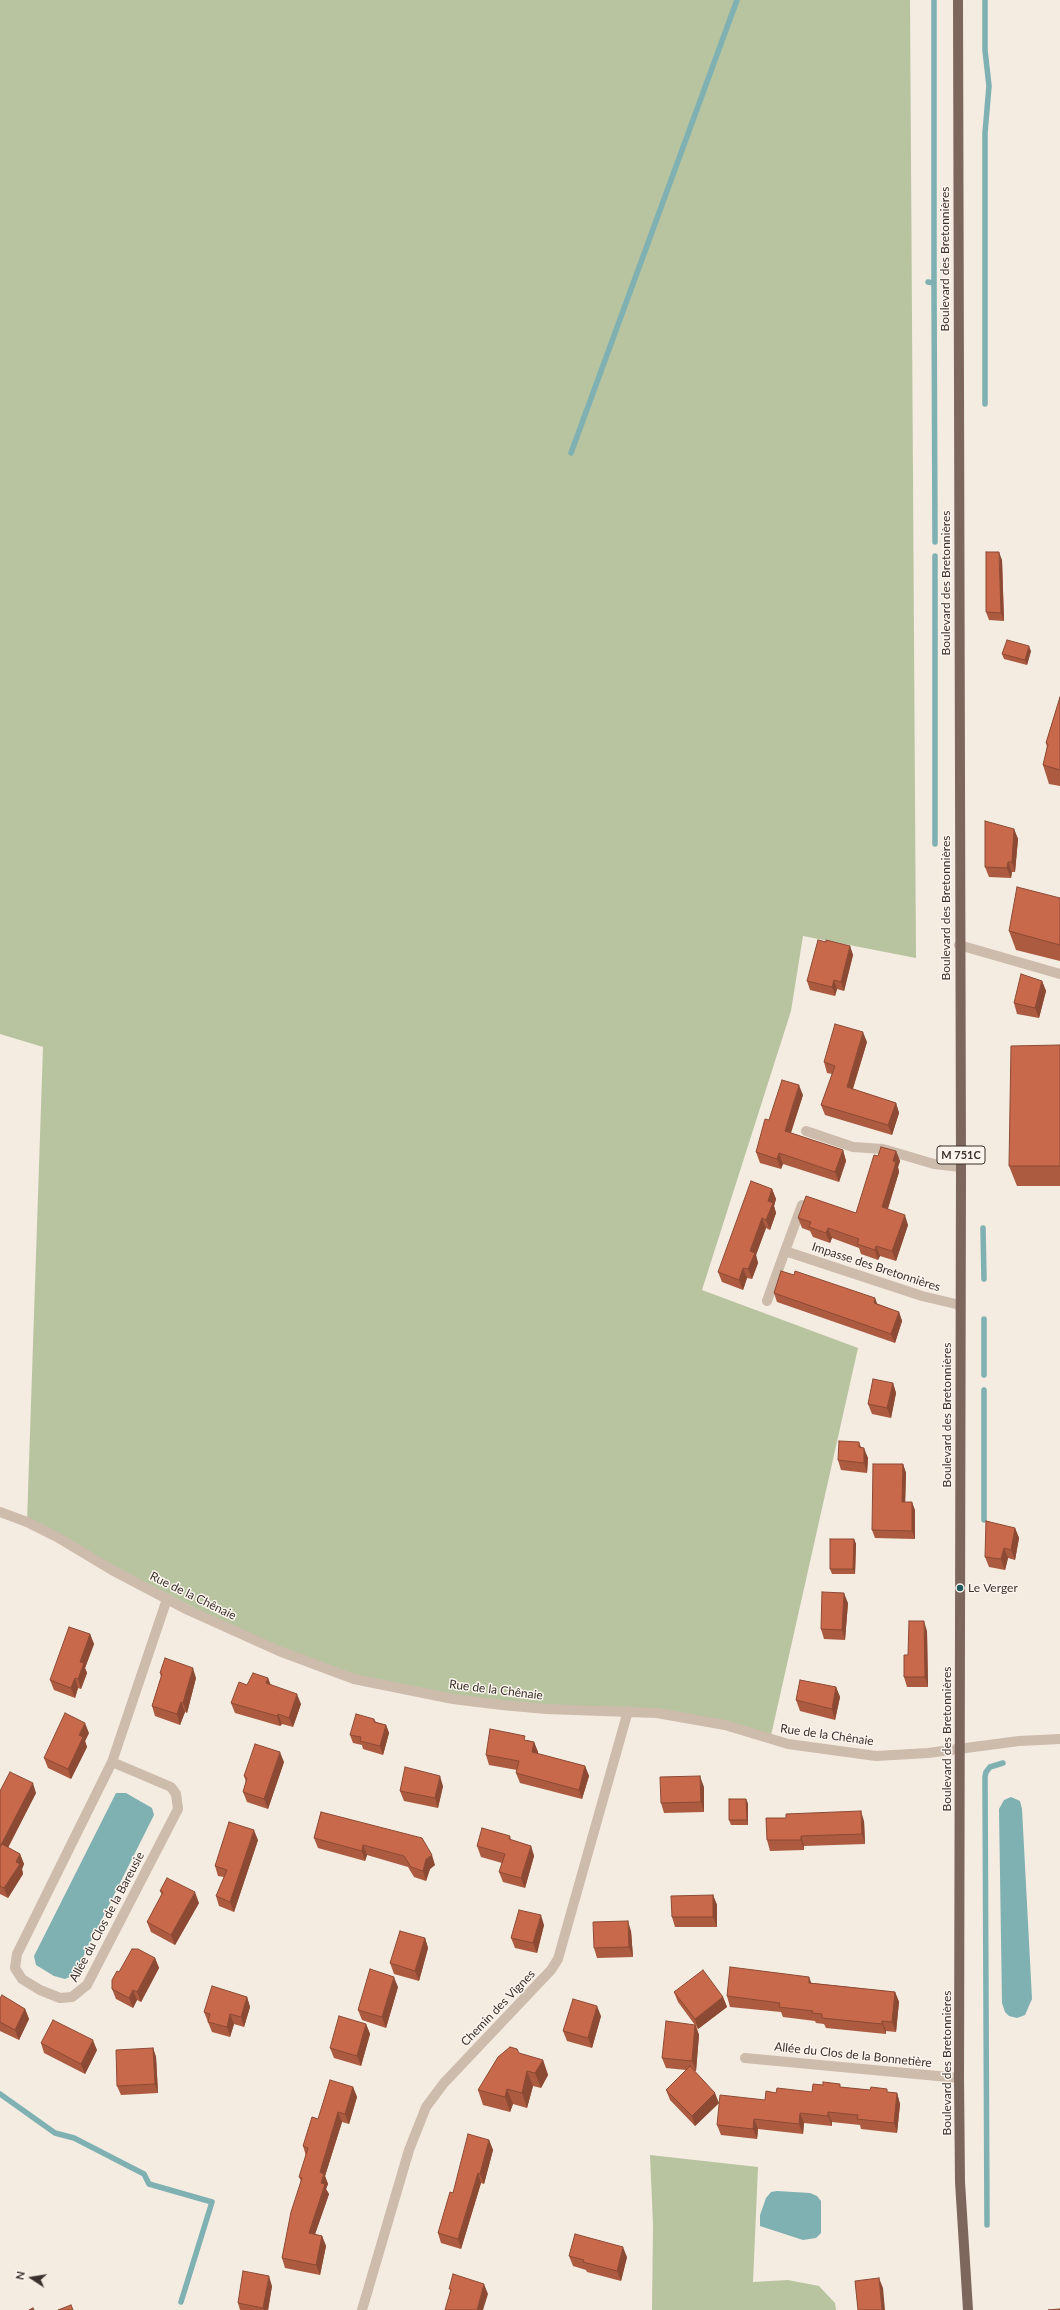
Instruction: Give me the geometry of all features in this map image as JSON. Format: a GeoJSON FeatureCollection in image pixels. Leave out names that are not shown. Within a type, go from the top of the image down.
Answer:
{"type":"FeatureCollection","features":[{"type":"Feature","properties":{"kind":"main road","name":"Boulevard des Bretonnières"},"geometry":{"type":"LineString","coordinates":[[958,0],[959,945],[961,1167],[959,2078],[960,2182],[968,2310]]}},
{"type":"Feature","properties":{"kind":"street"},"geometry":{"type":"LineString","coordinates":[[959,945],[1060,974]]}},
{"type":"Feature","properties":{"kind":"street"},"geometry":{"type":"LineString","coordinates":[[806,1131],[854,1147],[883,1149],[934,1164],[961,1167]]}},
{"type":"Feature","properties":{"kind":"street"},"geometry":{"type":"LineString","coordinates":[[767,1301],[802,1205]]}},
{"type":"Feature","properties":{"kind":"street","name":"Impasse des Bretonnières"},"geometry":{"type":"LineString","coordinates":[[785,1250],[922,1296],[960,1305]]}},
{"type":"Feature","properties":{"kind":"street","name":"Rue de la Chênaie"},"geometry":{"type":"LineString","coordinates":[[0,1512],[27,1522],[57,1537],[112,1570],[167,1599],[279,1651],[354,1679],[453,1699],[502,1705],[546,1709],[657,1713],[725,1725],[782,1743],[833,1752],[876,1756],[928,1753],[960,1748],[1060,1739]]}},
{"type":"Feature","properties":{"kind":"street","name":"Allée du Clos de la Bareusie"},"geometry":{"type":"LineString","coordinates":[[112,1762],[171,1787],[176,1794],[178,1809],[87,1985],[72,1997],[60,1998],[40,1990],[22,1979],[15,1968],[16,1958],[112,1762],[167,1599]]}},
{"type":"Feature","properties":{"kind":"street","name":"Chemin des Vignes"},"geometry":{"type":"LineString","coordinates":[[362,2310],[410,2150],[426,2107],[444,2083],[551,1970],[558,1959],[628,1711]]}},
{"type":"Feature","properties":{"kind":"street","name":"Allée du Clos de la Bonnetière"},"geometry":{"type":"LineString","coordinates":[[745,2058],[959,2078]]}},
{"type":"Feature","properties":{"kind":"green space"},"geometry":{"type":"Polygon","coordinates":[[[0,0],[910,0],[916,958],[803,936],[791,1011],[702,1290],[858,1348],[770,1740],[657,1713],[546,1709],[354,1679],[279,1651],[27,1522],[43,1047],[0,1034],[0,0]]]}},
{"type":"Feature","properties":{"kind":"green space"},"geometry":{"type":"Polygon","coordinates":[[[650,2155],[758,2167],[753,2282],[788,2280],[819,2286],[835,2303],[836,2310],[652,2310],[653,2225],[650,2155]]]}},
{"type":"Feature","properties":{"kind":"water"},"geometry":{"type":"Polygon","coordinates":[[[116,1793],[126,1793],[152,1808],[154,1815],[74,1975],[65,1979],[54,1976],[36,1965],[34,1956],[116,1793]]]}},
{"type":"Feature","properties":{"kind":"water"},"geometry":{"type":"Polygon","coordinates":[[[1011,1797],[1020,1801],[1022,1809],[1032,1999],[1025,2015],[1017,2018],[1009,2016],[1005,2012],[1002,2003],[999,1809],[1004,1800],[1011,1797]]]}},
{"type":"Feature","properties":{"kind":"water"},"geometry":{"type":"Polygon","coordinates":[[[771,2192],[810,2193],[817,2196],[821,2201],[821,2233],[816,2238],[803,2240],[760,2226],[760,2215],[766,2198],[771,2192]]]}},
{"type":"Feature","properties":{"kind":"building"},"geometry":{"type":"Polygon","coordinates":[[[986,552],[999,552],[1001,613],[986,612],[986,552]]]}},
{"type":"Feature","properties":{"kind":"building"},"geometry":{"type":"Polygon","coordinates":[[[1007,640],[1029,646],[1025,660],[1002,654],[1007,640]]]}},
{"type":"Feature","properties":{"kind":"building"},"geometry":{"type":"Polygon","coordinates":[[[1060,697],[1060,770],[1043,765],[1048,744],[1046,743],[1060,697]]]}},
{"type":"Feature","properties":{"kind":"building"},"geometry":{"type":"Polygon","coordinates":[[[985,821],[1014,829],[1012,862],[1008,862],[1007,868],[985,867],[985,821]]]}},
{"type":"Feature","properties":{"kind":"building"},"geometry":{"type":"Polygon","coordinates":[[[1017,887],[1060,898],[1060,945],[1009,931],[1017,887]]]}},
{"type":"Feature","properties":{"kind":"building"},"geometry":{"type":"Polygon","coordinates":[[[818,940],[826,942],[826,940],[850,946],[841,982],[834,980],[832,987],[807,981],[818,940]]]}},
{"type":"Feature","properties":{"kind":"building"},"geometry":{"type":"Polygon","coordinates":[[[1021,974],[1042,981],[1035,1008],[1014,1003],[1021,974]]]}},
{"type":"Feature","properties":{"kind":"building"},"geometry":{"type":"Polygon","coordinates":[[[835,1024],[863,1032],[847,1087],[896,1103],[888,1125],[821,1105],[835,1066],[824,1062],[835,1024]]]}},
{"type":"Feature","properties":{"kind":"building"},"geometry":{"type":"Polygon","coordinates":[[[1060,1045],[1060,1166],[1009,1166],[1011,1046],[1060,1045]]]}},
{"type":"Feature","properties":{"kind":"building"},"geometry":{"type":"Polygon","coordinates":[[[782,1080],[799,1085],[785,1131],[843,1150],[835,1172],[779,1153],[777,1159],[756,1152],[765,1119],[769,1120],[782,1080]]]}},
{"type":"Feature","properties":{"kind":"building"},"geometry":{"type":"Polygon","coordinates":[[[881,1147],[896,1151],[893,1161],[896,1162],[882,1207],[905,1215],[892,1251],[876,1246],[875,1250],[857,1244],[859,1239],[828,1228],[826,1233],[809,1227],[811,1222],[798,1218],[806,1196],[856,1213],[874,1155],[878,1156],[881,1147]]]}},
{"type":"Feature","properties":{"kind":"building"},"geometry":{"type":"Polygon","coordinates":[[[751,1181],[772,1189],[768,1201],[773,1203],[766,1220],[762,1218],[750,1251],[755,1253],[748,1269],[743,1268],[739,1280],[718,1272],[751,1181]]]}},
{"type":"Feature","properties":{"kind":"building"},"geometry":{"type":"Polygon","coordinates":[[[781,1271],[794,1275],[795,1271],[875,1298],[874,1303],[899,1312],[891,1334],[774,1293],[781,1271]]]}},
{"type":"Feature","properties":{"kind":"building"},"geometry":{"type":"Polygon","coordinates":[[[873,1379],[893,1383],[887,1408],[868,1404],[873,1379]]]}},
{"type":"Feature","properties":{"kind":"building"},"geometry":{"type":"Polygon","coordinates":[[[839,1441],[859,1442],[859,1447],[864,1448],[864,1463],[838,1460],[839,1441]]]}},
{"type":"Feature","properties":{"kind":"building"},"geometry":{"type":"Polygon","coordinates":[[[873,1464],[903,1464],[902,1502],[912,1502],[912,1531],[872,1530],[873,1464]]]}},
{"type":"Feature","properties":{"kind":"building"},"geometry":{"type":"Polygon","coordinates":[[[986,1521],[1015,1528],[1011,1550],[1004,1548],[1001,1559],[985,1557],[986,1521]]]}},
{"type":"Feature","properties":{"kind":"building"},"geometry":{"type":"Polygon","coordinates":[[[830,1539],[854,1539],[853,1569],[830,1569],[830,1539]]]}},
{"type":"Feature","properties":{"kind":"building"},"geometry":{"type":"Polygon","coordinates":[[[822,1592],[844,1593],[842,1630],[821,1629],[822,1592]]]}},
{"type":"Feature","properties":{"kind":"building"},"geometry":{"type":"Polygon","coordinates":[[[909,1621],[924,1621],[925,1677],[904,1677],[904,1655],[908,1655],[909,1621]]]}},
{"type":"Feature","properties":{"kind":"building"},"geometry":{"type":"Polygon","coordinates":[[[69,1627],[90,1634],[80,1662],[84,1663],[78,1679],[75,1678],[71,1688],[50,1680],[69,1627]]]}},
{"type":"Feature","properties":{"kind":"building"},"geometry":{"type":"Polygon","coordinates":[[[165,1658],[193,1668],[183,1703],[181,1702],[177,1714],[152,1706],[162,1674],[160,1673],[165,1658]]]}},
{"type":"Feature","properties":{"kind":"building"},"geometry":{"type":"Polygon","coordinates":[[[253,1673],[268,1678],[266,1683],[297,1694],[289,1718],[231,1703],[239,1682],[247,1685],[253,1673]]]}},
{"type":"Feature","properties":{"kind":"building"},"geometry":{"type":"Polygon","coordinates":[[[800,1680],[836,1687],[832,1709],[796,1700],[800,1680]]]}},
{"type":"Feature","properties":{"kind":"building"},"geometry":{"type":"Polygon","coordinates":[[[65,1713],[85,1723],[79,1735],[83,1737],[68,1769],[44,1758],[65,1713]]]}},
{"type":"Feature","properties":{"kind":"building"},"geometry":{"type":"Polygon","coordinates":[[[356,1714],[374,1719],[374,1722],[386,1725],[380,1746],[360,1741],[361,1737],[350,1735],[356,1714]]]}},
{"type":"Feature","properties":{"kind":"building"},"geometry":{"type":"Polygon","coordinates":[[[490,1729],[525,1736],[524,1740],[534,1742],[532,1752],[585,1766],[579,1790],[516,1773],[519,1761],[486,1755],[490,1729]]]}},
{"type":"Feature","properties":{"kind":"building"},"geometry":{"type":"Polygon","coordinates":[[[255,1744],[280,1752],[264,1799],[243,1792],[247,1778],[244,1776],[255,1744]]]}},
{"type":"Feature","properties":{"kind":"building"},"geometry":{"type":"Polygon","coordinates":[[[405,1767],[440,1776],[435,1798],[400,1791],[405,1767]]]}},
{"type":"Feature","properties":{"kind":"building"},"geometry":{"type":"Polygon","coordinates":[[[10,1772],[33,1783],[0,1845],[0,1791],[10,1772]]]}},
{"type":"Feature","properties":{"kind":"building"},"geometry":{"type":"Polygon","coordinates":[[[700,1776],[701,1802],[661,1803],[660,1777],[700,1776]]]}},
{"type":"Feature","properties":{"kind":"building"},"geometry":{"type":"Polygon","coordinates":[[[729,1799],[746,1799],[747,1820],[729,1820],[729,1799]]]}},
{"type":"Feature","properties":{"kind":"building"},"geometry":{"type":"Polygon","coordinates":[[[861,1811],[862,1834],[801,1836],[801,1840],[767,1840],[766,1818],[786,1818],[786,1814],[861,1811]]]}},
{"type":"Feature","properties":{"kind":"building"},"geometry":{"type":"Polygon","coordinates":[[[321,1812],[422,1838],[432,1855],[426,1859],[423,1871],[411,1867],[404,1856],[363,1845],[362,1851],[314,1838],[321,1812]]]}},
{"type":"Feature","properties":{"kind":"building"},"geometry":{"type":"Polygon","coordinates":[[[229,1822],[254,1830],[230,1902],[216,1896],[227,1870],[215,1866],[229,1822]]]}},
{"type":"Feature","properties":{"kind":"building"},"geometry":{"type":"Polygon","coordinates":[[[482,1828],[510,1836],[509,1839],[531,1846],[521,1878],[499,1872],[505,1854],[477,1846],[482,1828]]]}},
{"type":"Feature","properties":{"kind":"building"},"geometry":{"type":"Polygon","coordinates":[[[2,1844],[20,1854],[16,1862],[20,1864],[4,1888],[0,1886],[0,1848],[2,1844]]]}},
{"type":"Feature","properties":{"kind":"building"},"geometry":{"type":"Polygon","coordinates":[[[167,1878],[195,1892],[171,1935],[147,1922],[163,1892],[160,1891],[167,1878]]]}},
{"type":"Feature","properties":{"kind":"building"},"geometry":{"type":"Polygon","coordinates":[[[713,1895],[713,1917],[672,1917],[671,1896],[713,1895]]]}},
{"type":"Feature","properties":{"kind":"building"},"geometry":{"type":"Polygon","coordinates":[[[519,1910],[541,1915],[533,1943],[511,1938],[519,1910]]]}},
{"type":"Feature","properties":{"kind":"building"},"geometry":{"type":"Polygon","coordinates":[[[628,1921],[629,1947],[594,1948],[593,1922],[628,1921]]]}},
{"type":"Feature","properties":{"kind":"building"},"geometry":{"type":"Polygon","coordinates":[[[400,1931],[425,1938],[415,1971],[390,1963],[400,1931]]]}},
{"type":"Feature","properties":{"kind":"building"},"geometry":{"type":"Polygon","coordinates":[[[132,1949],[138,1949],[155,1958],[137,1992],[133,1990],[129,1998],[112,1989],[112,1980],[117,1971],[119,1972],[132,1949]]]}},
{"type":"Feature","properties":{"kind":"building"},"geometry":{"type":"Polygon","coordinates":[[[730,1967],[809,1977],[809,1983],[895,1992],[892,2022],[882,2021],[882,2024],[822,2018],[822,2014],[812,2013],[813,2011],[779,2007],[780,2003],[727,1996],[730,1967]]]}},
{"type":"Feature","properties":{"kind":"building"},"geometry":{"type":"Polygon","coordinates":[[[370,1969],[394,1977],[382,2017],[358,2010],[370,1969]]]}},
{"type":"Feature","properties":{"kind":"building"},"geometry":{"type":"Polygon","coordinates":[[[703,1970],[723,1997],[695,2019],[674,1992],[703,1970]]]}},
{"type":"Feature","properties":{"kind":"building"},"geometry":{"type":"Polygon","coordinates":[[[212,1986],[247,1997],[241,2017],[230,2014],[227,2027],[208,2022],[210,2014],[204,2012],[212,1986]]]}},
{"type":"Feature","properties":{"kind":"building"},"geometry":{"type":"Polygon","coordinates":[[[2,1995],[25,2009],[15,2030],[0,2022],[0,1998],[2,1995]]]}},
{"type":"Feature","properties":{"kind":"building"},"geometry":{"type":"Polygon","coordinates":[[[573,1999],[597,2006],[588,2038],[563,2031],[573,1999]]]}},
{"type":"Feature","properties":{"kind":"building"},"geometry":{"type":"Polygon","coordinates":[[[339,2016],[366,2024],[357,2056],[330,2048],[339,2016]]]}},
{"type":"Feature","properties":{"kind":"building"},"geometry":{"type":"Polygon","coordinates":[[[53,2020],[93,2040],[81,2064],[41,2043],[53,2020]]]}},
{"type":"Feature","properties":{"kind":"building"},"geometry":{"type":"Polygon","coordinates":[[[666,2021],[695,2025],[692,2061],[662,2058],[666,2021]]]}},
{"type":"Feature","properties":{"kind":"building"},"geometry":{"type":"Polygon","coordinates":[[[510,2047],[517,2049],[519,2053],[543,2060],[535,2073],[527,2071],[522,2093],[507,2089],[505,2097],[478,2090],[498,2057],[510,2047]]]}},
{"type":"Feature","properties":{"kind":"building"},"geometry":{"type":"Polygon","coordinates":[[[153,2048],[155,2084],[117,2086],[116,2050],[153,2048]]]}},
{"type":"Feature","properties":{"kind":"building"},"geometry":{"type":"Polygon","coordinates":[[[690,2066],[715,2093],[692,2116],[666,2090],[690,2066]]]}},
{"type":"Feature","properties":{"kind":"building"},"geometry":{"type":"Polygon","coordinates":[[[330,2080],[353,2087],[345,2114],[338,2112],[320,2172],[324,2174],[321,2183],[325,2184],[309,2233],[322,2236],[316,2265],[282,2258],[291,2212],[302,2178],[299,2177],[308,2148],[303,2146],[312,2117],[318,2119],[330,2080]]]}},
{"type":"Feature","properties":{"kind":"building"},"geometry":{"type":"Polygon","coordinates":[[[823,2082],[840,2084],[840,2087],[870,2090],[871,2087],[887,2089],[887,2092],[897,2093],[894,2123],[857,2119],[858,2115],[828,2112],[828,2116],[800,2113],[799,2124],[754,2119],[753,2129],[717,2125],[720,2095],[765,2100],[766,2091],[776,2093],[777,2088],[812,2092],[813,2084],[823,2085],[823,2082]]]}},
{"type":"Feature","properties":{"kind":"building"},"geometry":{"type":"Polygon","coordinates":[[[468,2134],[489,2140],[480,2174],[478,2173],[458,2239],[438,2233],[450,2192],[453,2193],[468,2134]]]}},
{"type":"Feature","properties":{"kind":"building"},"geometry":{"type":"Polygon","coordinates":[[[575,2234],[623,2247],[617,2271],[583,2262],[584,2260],[569,2256],[575,2234]]]}},
{"type":"Feature","properties":{"kind":"building"},"geometry":{"type":"Polygon","coordinates":[[[243,2271],[269,2276],[263,2308],[238,2303],[243,2271]]]}},
{"type":"Feature","properties":{"kind":"building"},"geometry":{"type":"Polygon","coordinates":[[[453,2274],[484,2284],[477,2310],[445,2310],[451,2289],[449,2289],[453,2274]]]}},
{"type":"Feature","properties":{"kind":"building"},"geometry":{"type":"Polygon","coordinates":[[[879,2278],[882,2310],[858,2310],[855,2281],[879,2278]]]}},
{"type":"Feature","properties":{"kind":"building"},"geometry":{"type":"Polygon","coordinates":[[[71,2305],[73,2310],[58,2310],[71,2305]]]}},
{"type":"Feature","properties":{"kind":"waterway"},"geometry":{"type":"LineString","coordinates":[[571,453],[737,0]]}},
{"type":"Feature","properties":{"kind":"waterway"},"geometry":{"type":"LineString","coordinates":[[934,0],[934,283]]}},
{"type":"Feature","properties":{"kind":"waterway"},"geometry":{"type":"LineString","coordinates":[[985,0],[985,50],[989,86],[985,133],[985,404]]}},
{"type":"Feature","properties":{"kind":"waterway"},"geometry":{"type":"LineString","coordinates":[[928,282],[934,283],[935,542]]}},
{"type":"Feature","properties":{"kind":"waterway"},"geometry":{"type":"LineString","coordinates":[[935,556],[935,844]]}},
{"type":"Feature","properties":{"kind":"waterway"},"geometry":{"type":"LineString","coordinates":[[983,1228],[984,1279]]}},
{"type":"Feature","properties":{"kind":"waterway"},"geometry":{"type":"LineString","coordinates":[[984,1319],[984,1375]]}},
{"type":"Feature","properties":{"kind":"waterway"},"geometry":{"type":"LineString","coordinates":[[984,1390],[984,1520]]}},
{"type":"Feature","properties":{"kind":"waterway"},"geometry":{"type":"LineString","coordinates":[[987,2225],[985,1777],[986,1772],[990,1767],[1003,1763]]}},
{"type":"Feature","properties":{"kind":"waterway"},"geometry":{"type":"LineString","coordinates":[[0,2094],[55,2133],[74,2138],[144,2174],[149,2184],[212,2202],[181,2302]]}},
{"type":"Feature","properties":{"kind":"place","name":"Le Verger"},"geometry":{"type":"Point","coordinates":[960,1588]}}]}
